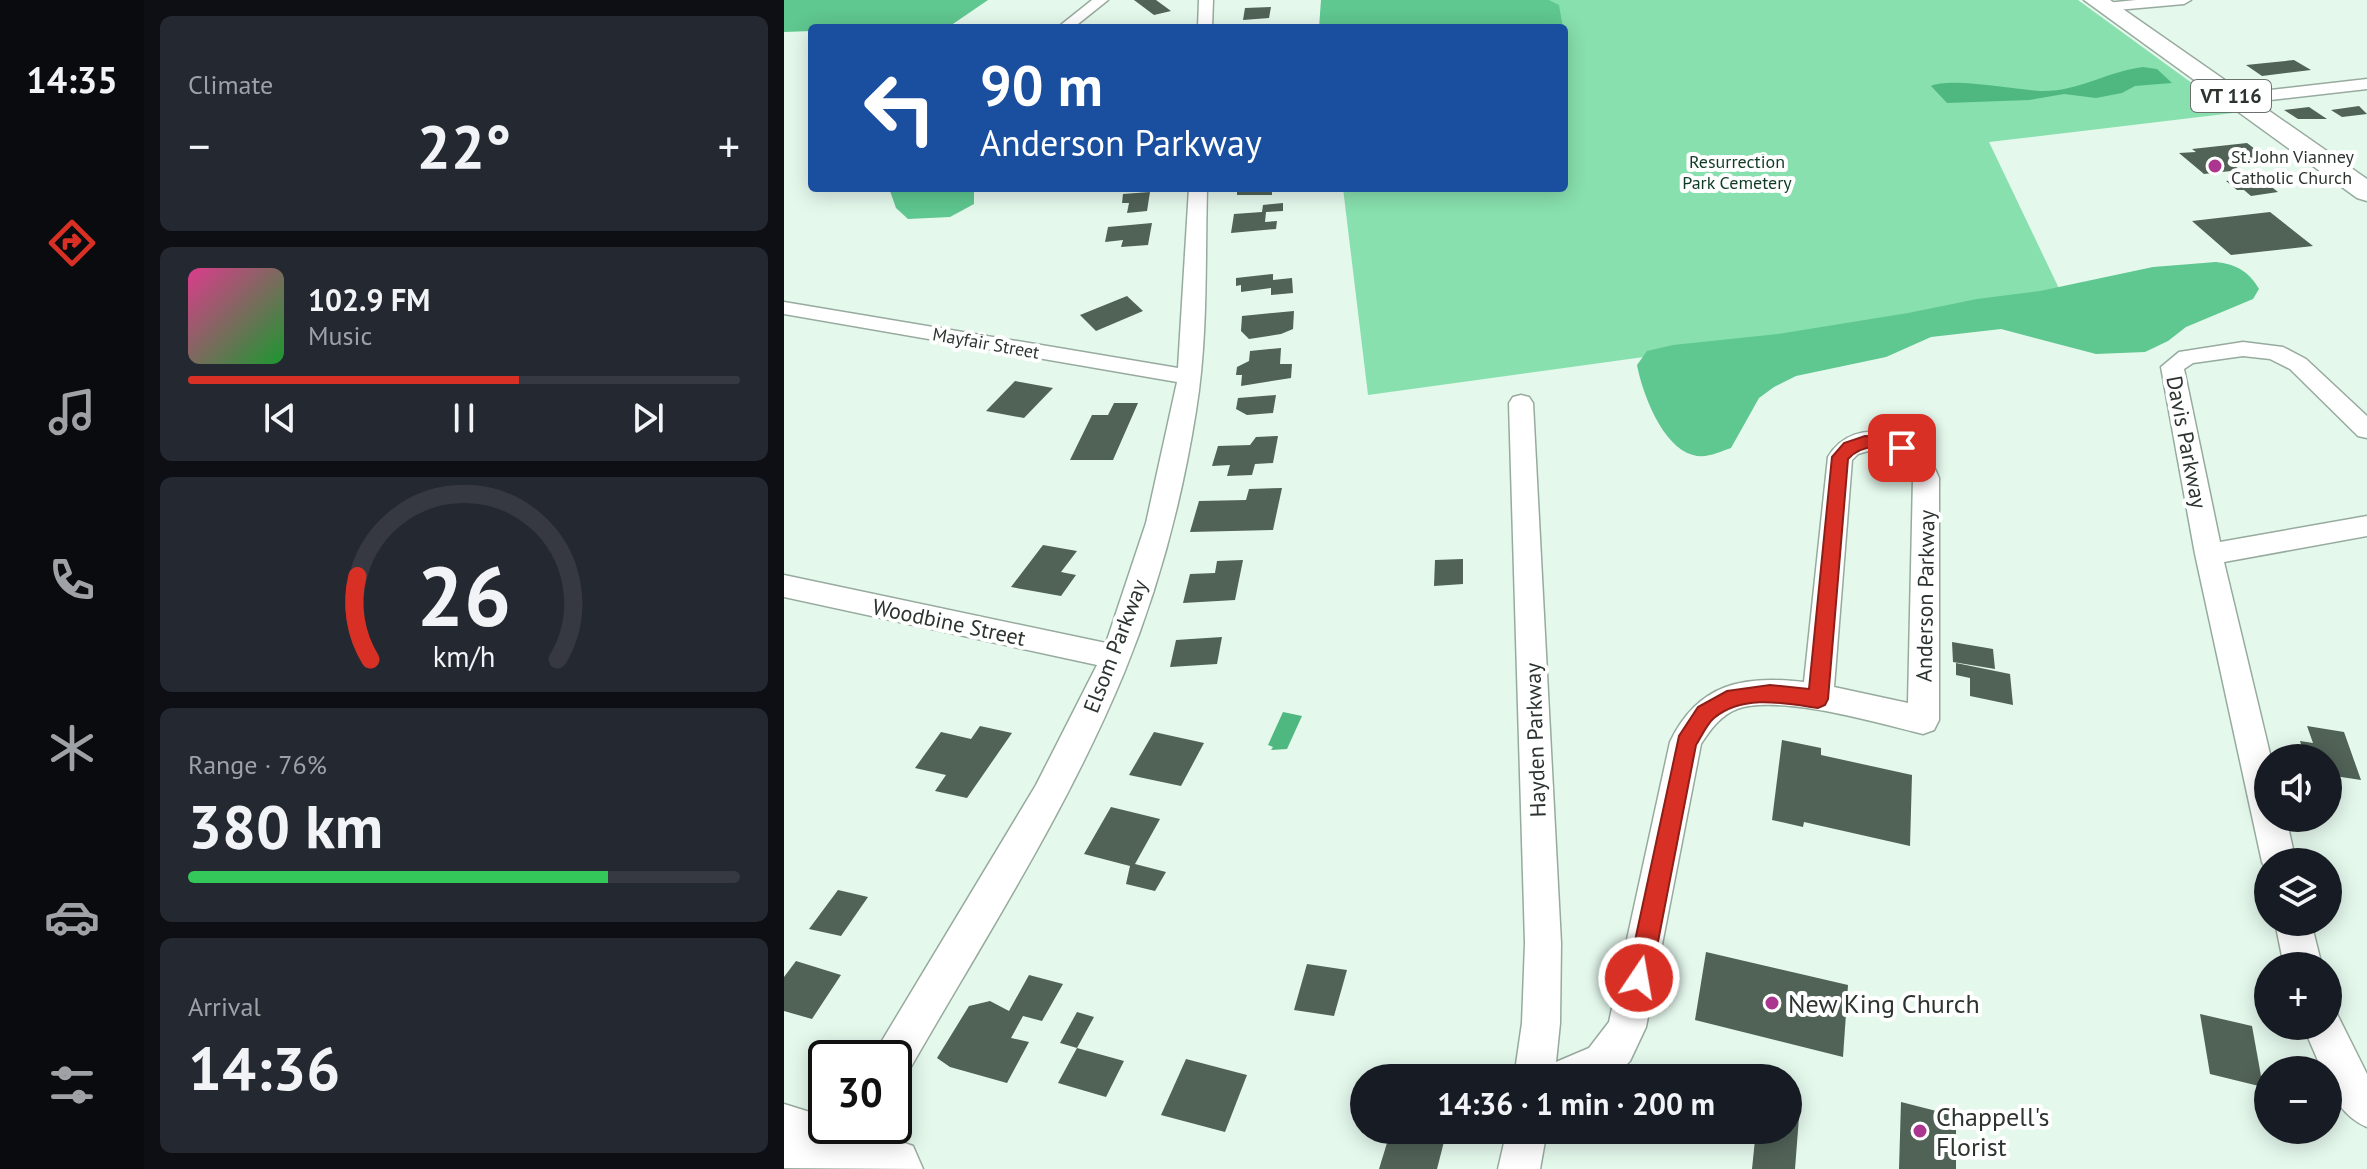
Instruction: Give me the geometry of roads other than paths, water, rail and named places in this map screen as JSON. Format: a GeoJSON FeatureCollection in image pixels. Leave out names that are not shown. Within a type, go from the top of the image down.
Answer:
{"type":"FeatureCollection","features":[{"type":"Feature","properties":{"kind":"main road","name":"VT 116"},"geometry":{"type":"LineString","coordinates":[[2101,4],[2366,191]]}},
{"type":"Feature","properties":{"kind":"street"},"geometry":{"type":"LineString","coordinates":[[1069,24],[1101,0]]}},
{"type":"Feature","properties":{"kind":"street"},"geometry":{"type":"LineString","coordinates":[[1205,24],[1206,0]]}},
{"type":"Feature","properties":{"kind":"street"},"geometry":{"type":"LineString","coordinates":[[2101,4],[2184,0]]}},
{"type":"Feature","properties":{"kind":"street"},"geometry":{"type":"LineString","coordinates":[[2235,99],[2367,84]]}},
{"type":"Feature","properties":{"kind":"street","name":"Elsom Parkway"},"geometry":{"type":"LineString","coordinates":[[904,1040],[1073,750],[1114,657],[1174,464],[1188,377],[1198,192]]}},
{"type":"Feature","properties":{"kind":"street","name":"Mayfair Street"},"geometry":{"type":"LineString","coordinates":[[784,308],[1188,377]]}},
{"type":"Feature","properties":{"kind":"street","name":"Davis Parkway"},"geometry":{"type":"LineString","coordinates":[[2254,754],[2171,371],[2178,361],[2243,349],[2275,352],[2298,364],[2367,430]]}},
{"type":"Feature","properties":{"kind":"street","name":"Hayden Parkway"},"geometry":{"type":"LineString","coordinates":[[1521,403],[1543,943],[1541,1023],[1536,1064]]}},
{"type":"Feature","properties":{"kind":"street","name":"Anderson Parkway"},"geometry":{"type":"LineString","coordinates":[[1601,1064],[1627,1027],[1686,742],[1705,713],[1734,697],[1770,693],[1818,699],[1923,720],[1926,478],[1917,458],[1893,444],[1874,441],[1856,444],[1840,457],[1818,699]]}},
{"type":"Feature","properties":{"kind":"street"},"geometry":{"type":"LineString","coordinates":[[2209,554],[2367,526]]}},
{"type":"Feature","properties":{"kind":"street","name":"Woodbine Street"},"geometry":{"type":"LineString","coordinates":[[784,586],[1114,657]]}},
{"type":"Feature","properties":{"kind":"street"},"geometry":{"type":"LineString","coordinates":[[2328,1040],[2348,1082],[2367,1107]]}},
{"type":"Feature","properties":{"kind":"street"},"geometry":{"type":"LineString","coordinates":[[1519,1169],[1524,1144]]}},
{"type":"Feature","properties":{"kind":"place","name":"St. John Vianney Catholic Church"},"geometry":{"type":"Point","coordinates":[2215,166]}},
{"type":"Feature","properties":{"kind":"place","name":"New King Church"},"geometry":{"type":"Point","coordinates":[1772,1003]}},
{"type":"Feature","properties":{"kind":"place","name":"Chappell's Florist"},"geometry":{"type":"Point","coordinates":[1920,1131]}},
{"type":"Feature","properties":{"kind":"park label","name":"Resurrection Park Cemetery"},"geometry":{"type":"Point","coordinates":[1737,171]}}]}
